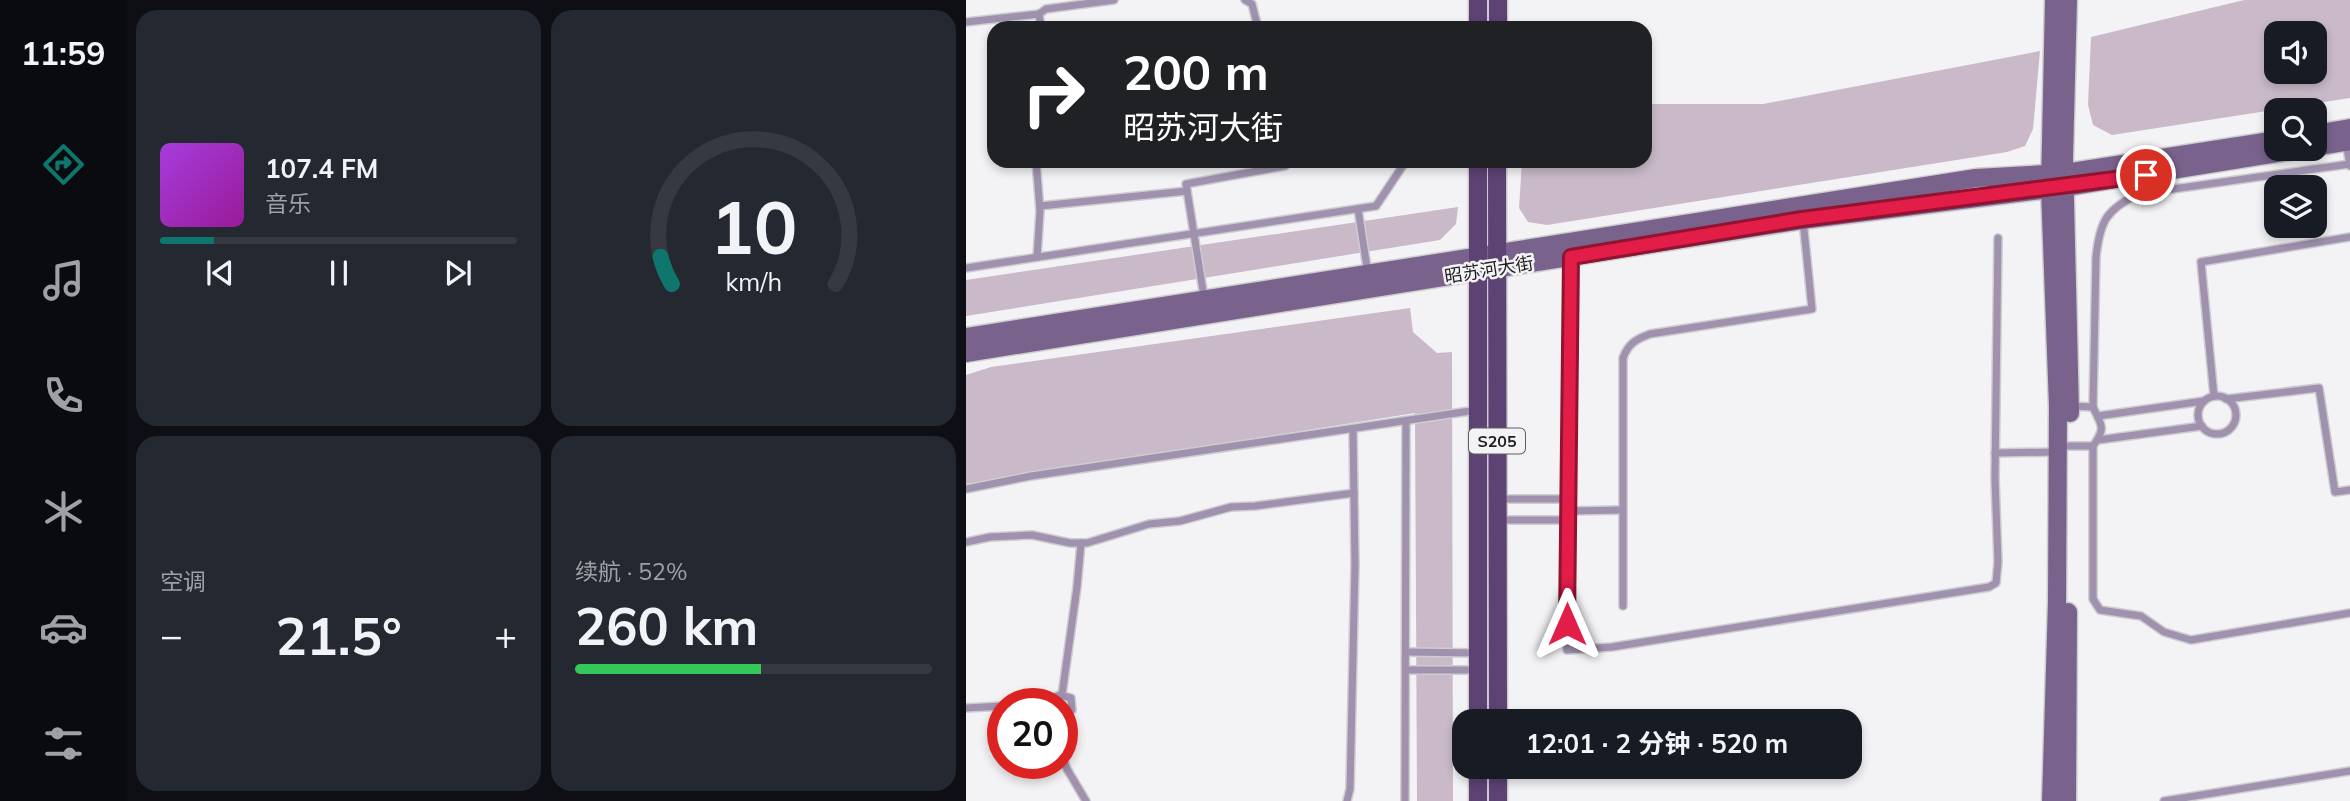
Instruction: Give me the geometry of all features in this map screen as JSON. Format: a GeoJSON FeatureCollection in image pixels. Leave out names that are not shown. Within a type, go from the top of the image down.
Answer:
{"type":"FeatureCollection","features":[{"type":"Feature","properties":{"kind":"main road"},"geometry":{"type":"LineString","coordinates":[[1478,0],[1478,21]]}},
{"type":"Feature","properties":{"kind":"main road"},"geometry":{"type":"LineString","coordinates":[[1498,0],[1498,21]]}},
{"type":"Feature","properties":{"kind":"main road","name":"S205"},"geometry":{"type":"LineString","coordinates":[[1478,168],[1478,709]]}},
{"type":"Feature","properties":{"kind":"main road","name":"S205"},"geometry":{"type":"LineString","coordinates":[[1497,168],[1498,709]]}},
{"type":"Feature","properties":{"kind":"main road"},"geometry":{"type":"LineString","coordinates":[[1478,779],[1478,801]]}},
{"type":"Feature","properties":{"kind":"main road"},"geometry":{"type":"LineString","coordinates":[[1498,779],[1498,801]]}},
{"type":"Feature","properties":{"kind":"street"},"geometry":{"type":"LineString","coordinates":[[2051,801],[2064,406],[2054,0]]}},
{"type":"Feature","properties":{"kind":"street"},"geometry":{"type":"LineString","coordinates":[[2058,181],[2068,0]]}},
{"type":"Feature","properties":{"kind":"street"},"geometry":{"type":"LineString","coordinates":[[2327,135],[2349,137]]}},
{"type":"Feature","properties":{"kind":"street"},"geometry":{"type":"LineString","coordinates":[[2327,143],[2349,137]]}},
{"type":"Feature","properties":{"kind":"street","name":"昭苏河大街"},"geometry":{"type":"LineString","coordinates":[[966,353],[1976,178],[2058,181],[2264,142]]}},
{"type":"Feature","properties":{"kind":"street","name":"昭苏河大街"},"geometry":{"type":"LineString","coordinates":[[1497,262],[1571,257],[1802,219],[2264,154]]}},
{"type":"Feature","properties":{"kind":"street","name":"昭苏河大街"},"geometry":{"type":"LineString","coordinates":[[966,337],[1368,274],[1478,265]]}},
{"type":"Feature","properties":{"kind":"street"},"geometry":{"type":"LineString","coordinates":[[2061,448],[2067,801]]}},
{"type":"Feature","properties":{"kind":"lane"},"geometry":{"type":"LineString","coordinates":[[966,22],[1039,14],[1046,9],[1114,0]]}},
{"type":"Feature","properties":{"kind":"lane"},"geometry":{"type":"LineString","coordinates":[[1245,0],[1252,4],[1256,21]]}},
{"type":"Feature","properties":{"kind":"lane"},"geometry":{"type":"LineString","coordinates":[[1039,14],[1040,21]]}},
{"type":"Feature","properties":{"kind":"lane"},"geometry":{"type":"LineString","coordinates":[[2349,137],[2350,165],[2138,194],[2116,205],[2103,223],[2097,248],[2093,407],[2102,429],[2096,443],[2093,599],[2100,610],[2141,616],[2164,632],[2191,640],[2350,613]]}},
{"type":"Feature","properties":{"kind":"lane"},"geometry":{"type":"LineString","coordinates":[[1037,168],[1040,206],[1037,257]]}},
{"type":"Feature","properties":{"kind":"lane"},"geometry":{"type":"LineString","coordinates":[[1204,300],[1186,184],[1274,168]]}},
{"type":"Feature","properties":{"kind":"lane"},"geometry":{"type":"LineString","coordinates":[[966,268],[1376,206],[1401,168]]}},
{"type":"Feature","properties":{"kind":"lane"},"geometry":{"type":"LineString","coordinates":[[1040,206],[1187,191]]}},
{"type":"Feature","properties":{"kind":"lane"},"geometry":{"type":"LineString","coordinates":[[1358,209],[1368,274]]}},
{"type":"Feature","properties":{"kind":"lane"},"geometry":{"type":"LineString","coordinates":[[1623,606],[1623,358],[1626,349],[1636,339],[1650,334],[1812,309],[1802,219]]}},
{"type":"Feature","properties":{"kind":"lane"},"geometry":{"type":"LineString","coordinates":[[2214,396],[2201,262],[2350,237]]}},
{"type":"Feature","properties":{"kind":"lane"},"geometry":{"type":"LineString","coordinates":[[1571,257],[1567,650],[1612,647],[1989,587],[1996,583],[1998,238]]}},
{"type":"Feature","properties":{"kind":"lane"},"geometry":{"type":"LineString","coordinates":[[2098,416],[2204,401],[2214,396],[2226,398],[2319,388],[2335,492],[2350,490]]}},
{"type":"Feature","properties":{"kind":"lane"},"geometry":{"type":"LineString","coordinates":[[2204,401],[2198,415],[2202,426],[2211,433],[2218,434],[2229,429],[2235,419],[2234,407],[2226,398]]}},
{"type":"Feature","properties":{"kind":"lane"},"geometry":{"type":"LineString","coordinates":[[2064,406],[2093,407]]}},
{"type":"Feature","properties":{"kind":"lane"},"geometry":{"type":"LineString","coordinates":[[966,489],[1478,410]]}},
{"type":"Feature","properties":{"kind":"lane"},"geometry":{"type":"LineString","coordinates":[[1405,801],[1406,421]]}},
{"type":"Feature","properties":{"kind":"lane"},"geometry":{"type":"LineString","coordinates":[[1995,453],[2061,448],[2202,426]]}},
{"type":"Feature","properties":{"kind":"lane"},"geometry":{"type":"LineString","coordinates":[[1347,801],[1350,789],[1355,565],[1353,429]]}},
{"type":"Feature","properties":{"kind":"lane"},"geometry":{"type":"LineString","coordinates":[[966,542],[990,537],[1032,535],[1081,543],[1231,506],[1255,506],[1354,493]]}},
{"type":"Feature","properties":{"kind":"lane"},"geometry":{"type":"LineString","coordinates":[[1497,499],[1569,499]]}},
{"type":"Feature","properties":{"kind":"lane"},"geometry":{"type":"LineString","coordinates":[[1569,511],[1622,510]]}},
{"type":"Feature","properties":{"kind":"lane"},"geometry":{"type":"LineString","coordinates":[[1497,520],[1568,520]]}},
{"type":"Feature","properties":{"kind":"lane"},"geometry":{"type":"LineString","coordinates":[[1063,688],[1081,543]]}},
{"type":"Feature","properties":{"kind":"lane"},"geometry":{"type":"LineString","coordinates":[[1406,652],[1478,662]]}},
{"type":"Feature","properties":{"kind":"lane"},"geometry":{"type":"LineString","coordinates":[[1406,670],[1478,662]]}},
{"type":"Feature","properties":{"kind":"lane"},"geometry":{"type":"LineString","coordinates":[[966,708],[987,707]]}},
{"type":"Feature","properties":{"kind":"lane"},"geometry":{"type":"LineString","coordinates":[[2164,801],[2350,771]]}},
{"type":"Feature","properties":{"kind":"lane"},"geometry":{"type":"LineString","coordinates":[[1073,779],[1086,801]]}},
{"type":"Feature","properties":{"kind":"shaded area"},"geometry":{"type":"Polygon","coordinates":[[[2244,0],[2350,0],[2350,98],[2327,102],[2327,98],[2264,98],[2264,111],[2112,135],[2093,125],[2088,105],[2091,37],[2244,0]]]}},
{"type":"Feature","properties":{"kind":"shaded area"},"geometry":{"type":"Polygon","coordinates":[[[2040,51],[2033,129],[2025,146],[2007,152],[1547,225],[1528,222],[1519,208],[1522,168],[1652,168],[1652,104],[1763,104],[2040,51]]]}},
{"type":"Feature","properties":{"kind":"shaded area"},"geometry":{"type":"Polygon","coordinates":[[[1458,207],[1456,224],[1440,240],[966,316],[966,280],[1458,207]]]}},
{"type":"Feature","properties":{"kind":"shaded area"},"geometry":{"type":"Polygon","coordinates":[[[1410,308],[1413,332],[1437,353],[1452,352],[1453,801],[1417,801],[1415,413],[966,484],[966,375],[991,367],[1410,308]]]}},
{"type":"Feature","properties":{"kind":"route"},"geometry":{"type":"LineString","coordinates":[[1567,624],[1571,257],[1802,219],[2146,175]]}}]}
